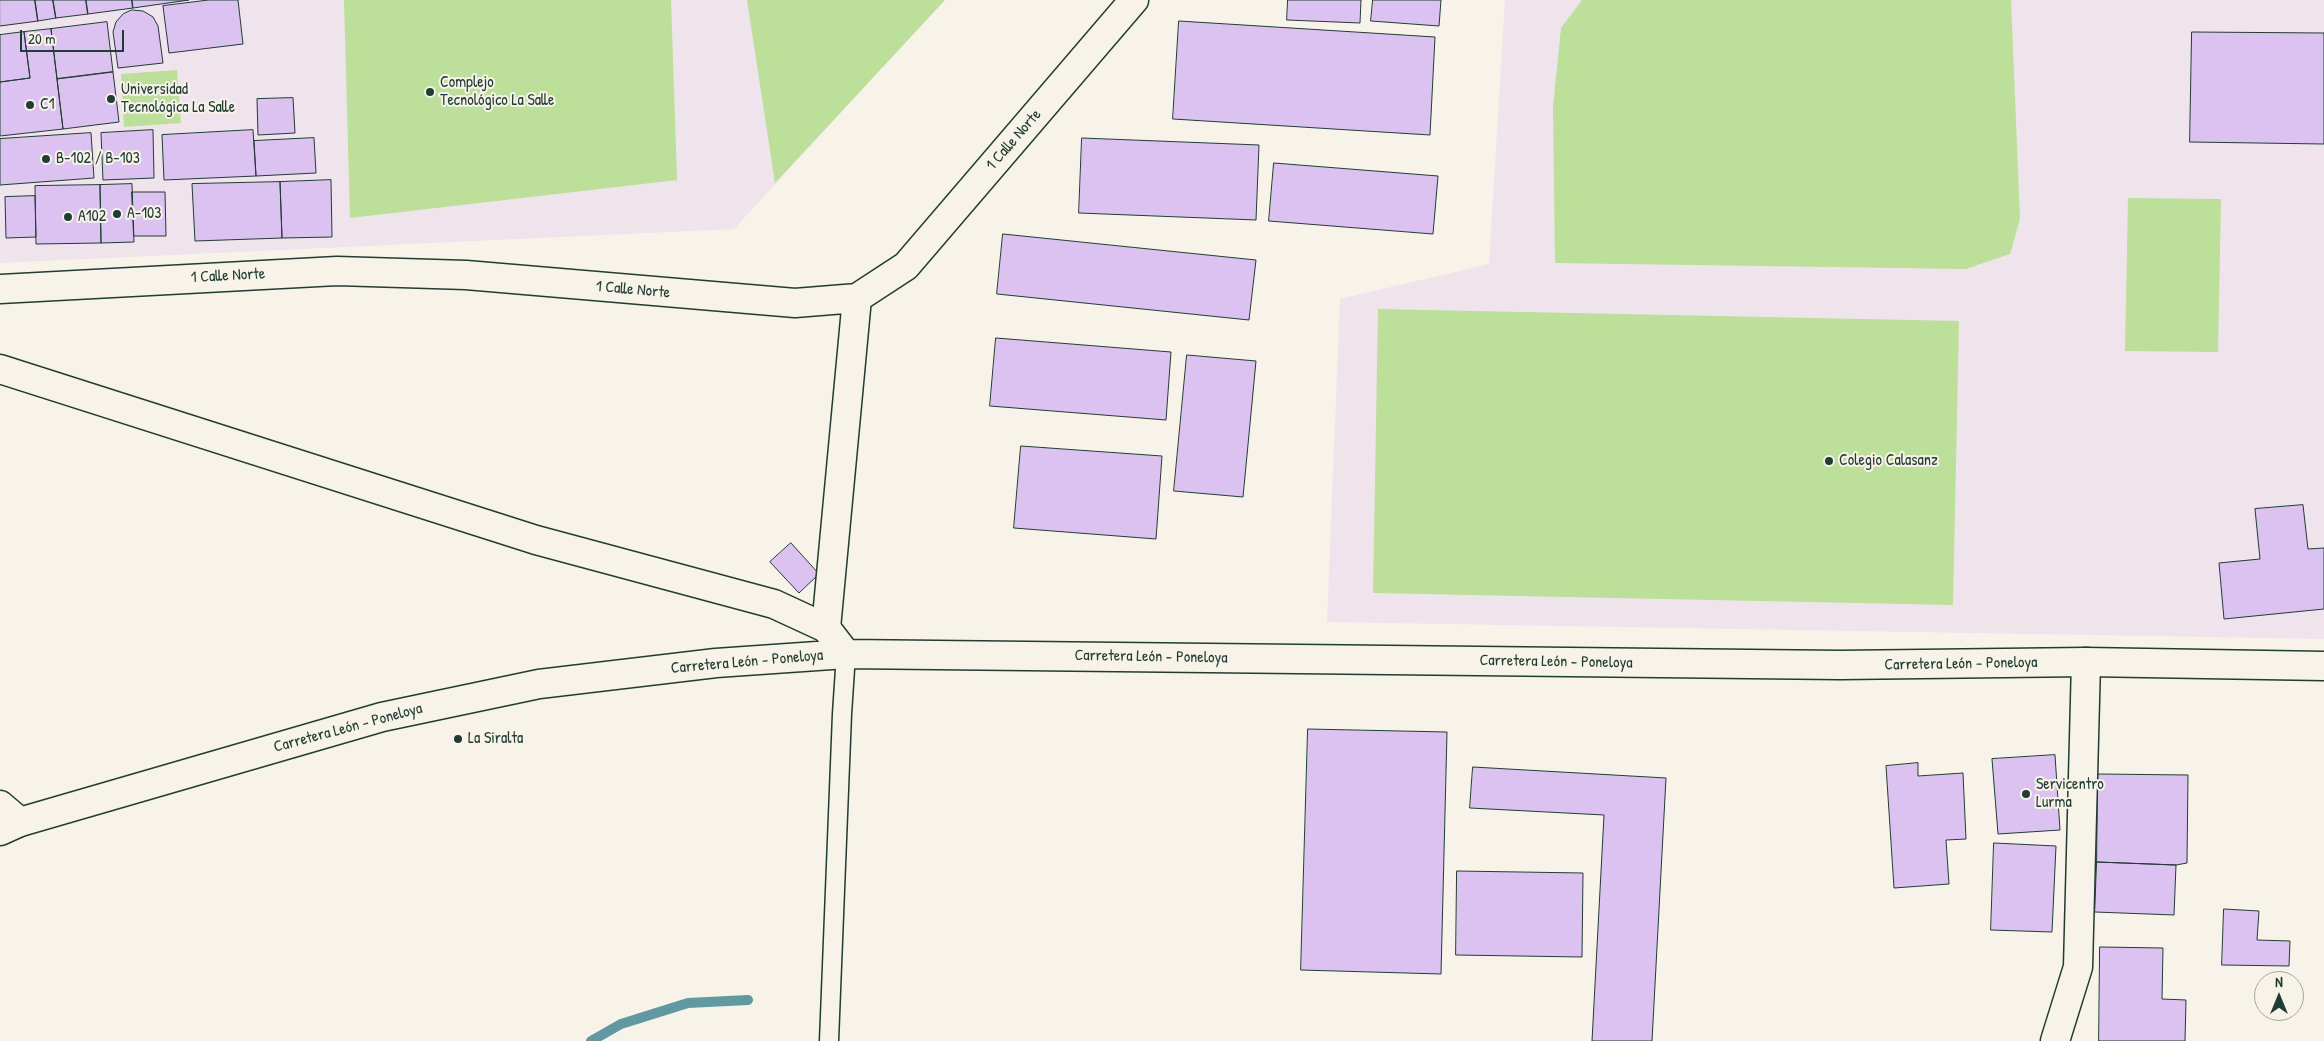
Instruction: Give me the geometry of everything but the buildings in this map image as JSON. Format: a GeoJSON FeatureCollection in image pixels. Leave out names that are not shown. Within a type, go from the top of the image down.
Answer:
{"type":"FeatureCollection","features":[{"type":"Feature","properties":{"kind":"street","name":"1 Calle Norte"},"geometry":{"type":"LineString","coordinates":[[0,289],[338,271],[466,275],[795,303],[857,298],[906,266],[1134,0]]}},
{"type":"Feature","properties":{"kind":"street"},"geometry":{"type":"LineString","coordinates":[[826,628],[857,298]]}},
{"type":"Feature","properties":{"kind":"street"},"geometry":{"type":"LineString","coordinates":[[0,369],[536,540],[774,604],[826,628],[846,654]]}},
{"type":"Feature","properties":{"kind":"street","name":"Carretera León - Poneloya"},"geometry":{"type":"LineString","coordinates":[[7,819],[382,717],[530,686],[716,663],[846,654],[1830,665],[2086,662],[2324,666]]}},
{"type":"Feature","properties":{"kind":"street"},"geometry":{"type":"LineString","coordinates":[[2056,1041],[2078,968],[2086,662]]}},
{"type":"Feature","properties":{"kind":"lane"},"geometry":{"type":"LineString","coordinates":[[829,1041],[846,654]]}},
{"type":"Feature","properties":{"kind":"shaded area","name":"Complejo Tecnológico La Salle"},"geometry":{"type":"Polygon","coordinates":[[[0,0],[945,0],[734,229],[0,263],[0,0]]]}},
{"type":"Feature","properties":{"kind":"shaded area","name":"Colegio Calasanz"},"geometry":{"type":"Polygon","coordinates":[[[1505,0],[2324,0],[2324,639],[1327,622],[1340,299],[1489,264],[1505,0]]]}},
{"type":"Feature","properties":{"kind":"green space"},"geometry":{"type":"Polygon","coordinates":[[[344,0],[671,0],[677,180],[350,218],[344,0]]]}},
{"type":"Feature","properties":{"kind":"green space"},"geometry":{"type":"Polygon","coordinates":[[[747,0],[945,0],[775,183],[747,0]]]}},
{"type":"Feature","properties":{"kind":"green space"},"geometry":{"type":"Polygon","coordinates":[[[1582,0],[2011,0],[2020,219],[2010,254],[1966,269],[1555,263],[1553,107],[1561,28],[1582,0]]]}},
{"type":"Feature","properties":{"kind":"green space"},"geometry":{"type":"Polygon","coordinates":[[[177,70],[181,123],[124,127],[121,74],[177,70]]]}},
{"type":"Feature","properties":{"kind":"green space"},"geometry":{"type":"Polygon","coordinates":[[[2128,198],[2221,199],[2218,352],[2125,351],[2128,198]]]}},
{"type":"Feature","properties":{"kind":"green space"},"geometry":{"type":"Polygon","coordinates":[[[1378,309],[1959,321],[1953,605],[1373,593],[1378,309]]]}},
{"type":"Feature","properties":{"kind":"waterway"},"geometry":{"type":"LineString","coordinates":[[591,1041],[621,1024],[688,1003],[748,1000]]}},
{"type":"Feature","properties":{"kind":"place","name":"Complejo Tecnológico La Salle"},"geometry":{"type":"Point","coordinates":[430,92]}},
{"type":"Feature","properties":{"kind":"place","name":"Universidad Tecnológica La Salle"},"geometry":{"type":"Point","coordinates":[111,99]}},
{"type":"Feature","properties":{"kind":"place","name":"C1"},"geometry":{"type":"Point","coordinates":[30,105]}},
{"type":"Feature","properties":{"kind":"place","name":"B-102 / B-103"},"geometry":{"type":"Point","coordinates":[46,159]}},
{"type":"Feature","properties":{"kind":"place","name":"A-103"},"geometry":{"type":"Point","coordinates":[117,214]}},
{"type":"Feature","properties":{"kind":"place","name":"A102"},"geometry":{"type":"Point","coordinates":[68,217]}},
{"type":"Feature","properties":{"kind":"place","name":"Colegio Calasanz"},"geometry":{"type":"Point","coordinates":[1829,461]}},
{"type":"Feature","properties":{"kind":"place","name":"La Siralta"},"geometry":{"type":"Point","coordinates":[458,739]}},
{"type":"Feature","properties":{"kind":"place","name":"Servicentro Lurma"},"geometry":{"type":"Point","coordinates":[2026,794]}}]}
